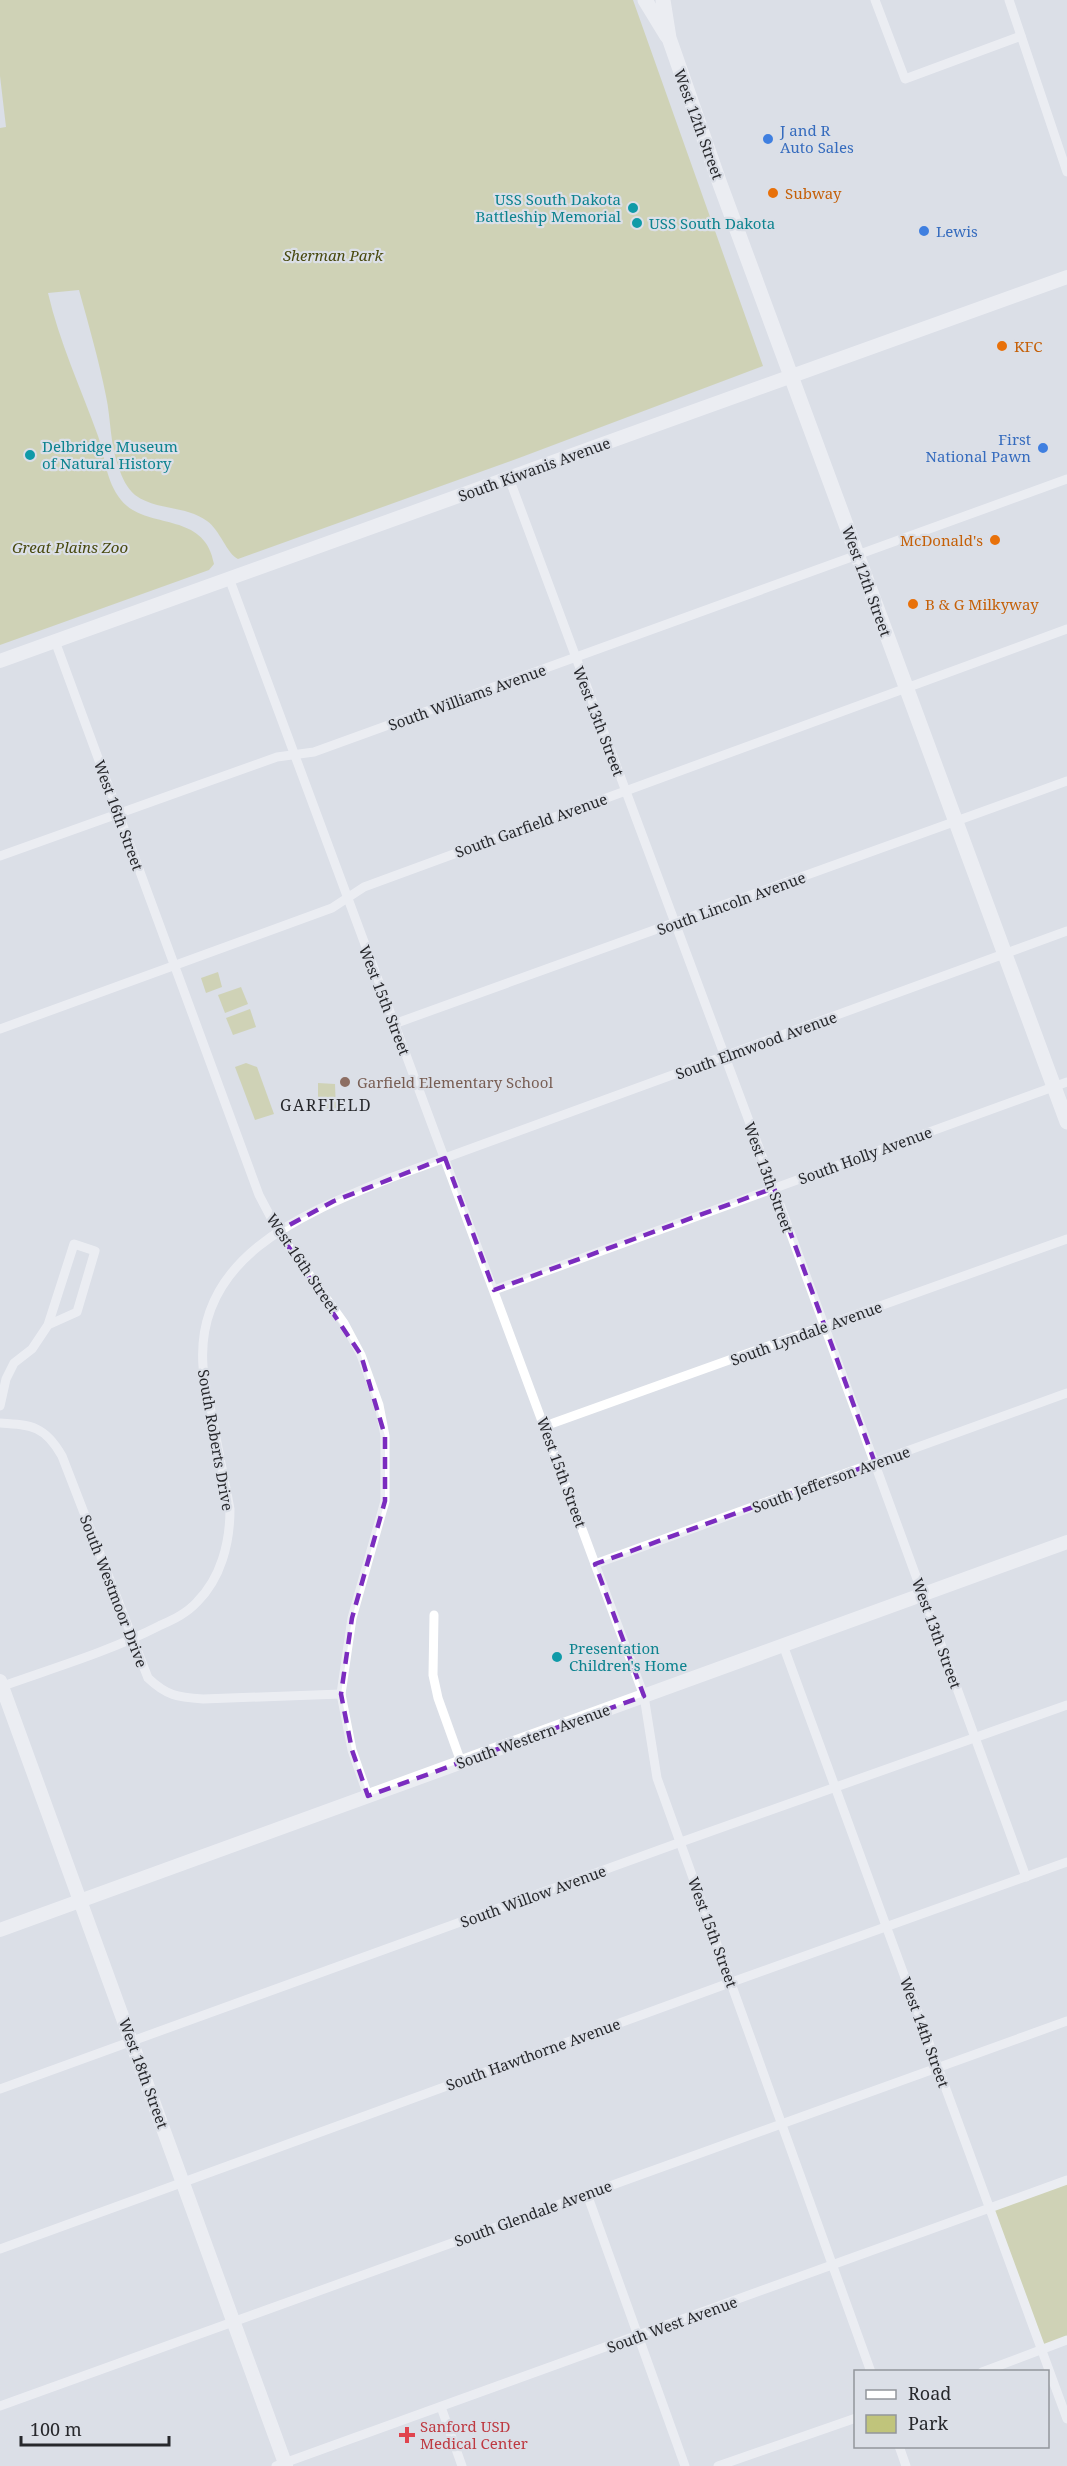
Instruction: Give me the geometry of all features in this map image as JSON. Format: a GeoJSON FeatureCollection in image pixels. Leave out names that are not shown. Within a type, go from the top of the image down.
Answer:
{"type":"FeatureCollection","features":[{"type":"Feature","properties":{"kind":"main road","name":"West 12th Street"},"geometry":{"type":"LineString","coordinates":[[645,0],[669,38]]}},
{"type":"Feature","properties":{"kind":"main road","name":"West 12th Street"},"geometry":{"type":"LineString","coordinates":[[663,0],[669,38],[791,377],[1005,954],[1060,1084],[1067,1122]]}},
{"type":"Feature","properties":{"kind":"street"},"geometry":{"type":"LineString","coordinates":[[875,0],[905,79],[1022,36]]}},
{"type":"Feature","properties":{"kind":"street"},"geometry":{"type":"LineString","coordinates":[[1009,0],[1067,172]]}},
{"type":"Feature","properties":{"kind":"street","name":"South Kiwanis Avenue"},"geometry":{"type":"LineString","coordinates":[[0,661],[1067,277]]}},
{"type":"Feature","properties":{"kind":"street","name":"West 13th Street"},"geometry":{"type":"LineString","coordinates":[[509,478],[774,1188],[1026,1877]]}},
{"type":"Feature","properties":{"kind":"street","name":"South Williams Avenue"},"geometry":{"type":"LineString","coordinates":[[0,856],[277,757],[314,752],[1067,478]]}},
{"type":"Feature","properties":{"kind":"street","name":"West 15th Street"},"geometry":{"type":"LineString","coordinates":[[230,578],[644,1696],[657,1778],[870,2370]]}},
{"type":"Feature","properties":{"kind":"street","name":"South Garfield Avenue"},"geometry":{"type":"LineString","coordinates":[[0,1029],[173,964],[332,908],[364,887],[1067,629]]}},
{"type":"Feature","properties":{"kind":"street","name":"West 16th Street"},"geometry":{"type":"LineString","coordinates":[[55,641],[259,1195],[278,1231],[344,1323],[361,1355],[380,1405],[386,1436],[386,1501],[352,1618],[341,1694],[352,1750],[368,1796]]}},
{"type":"Feature","properties":{"kind":"street","name":"South Lincoln Avenue"},"geometry":{"type":"LineString","coordinates":[[394,1024],[1067,781]]}},
{"type":"Feature","properties":{"kind":"street","name":"South Elmwood Avenue"},"geometry":{"type":"LineString","coordinates":[[445,1158],[1067,931]]}},
{"type":"Feature","properties":{"kind":"street","name":"South Holly Avenue"},"geometry":{"type":"LineString","coordinates":[[494,1290],[1060,1084]]}},
{"type":"Feature","properties":{"kind":"street","name":"South Roberts Drive"},"geometry":{"type":"LineString","coordinates":[[1,1685],[132,1640],[184,1614],[198,1602],[214,1578],[225,1554],[230,1528],[230,1509],[203,1367],[204,1337],[210,1307],[234,1268],[278,1231],[334,1201],[445,1158]]}},
{"type":"Feature","properties":{"kind":"street","name":"South Lyndale Avenue"},"geometry":{"type":"LineString","coordinates":[[545,1426],[1067,1239]]}},
{"type":"Feature","properties":{"kind":"street"},"geometry":{"type":"LineString","coordinates":[[0,1406],[6,1379],[14,1363],[32,1349],[48,1325],[74,1244],[95,1251],[77,1312],[48,1325]]}},
{"type":"Feature","properties":{"kind":"street","name":"South Jefferson Avenue"},"geometry":{"type":"LineString","coordinates":[[595,1564],[1067,1393]]}},
{"type":"Feature","properties":{"kind":"street","name":"South Westmoor Drive"},"geometry":{"type":"LineString","coordinates":[[0,1424],[27,1424],[44,1432],[54,1442],[62,1456],[148,1678],[162,1692],[184,1698],[341,1694]]}},
{"type":"Feature","properties":{"kind":"street","name":"South Western Avenue"},"geometry":{"type":"LineString","coordinates":[[0,1930],[1067,1542]]}},
{"type":"Feature","properties":{"kind":"street"},"geometry":{"type":"LineString","coordinates":[[434,1616],[433,1675],[438,1698],[461,1762]]}},
{"type":"Feature","properties":{"kind":"street","name":"West 14th Street"},"geometry":{"type":"LineString","coordinates":[[783,1645],[1067,2419]]}},
{"type":"Feature","properties":{"kind":"street","name":"West 18th Street"},"geometry":{"type":"LineString","coordinates":[[1,1685],[234,2323],[282,2465]]}},
{"type":"Feature","properties":{"kind":"street","name":"South Willow Avenue"},"geometry":{"type":"LineString","coordinates":[[0,2090],[681,1842],[1067,1705]]}},
{"type":"Feature","properties":{"kind":"street","name":"South Hawthorne Avenue"},"geometry":{"type":"LineString","coordinates":[[0,2249],[1067,1862]]}},
{"type":"Feature","properties":{"kind":"street","name":"South Glendale Avenue"},"geometry":{"type":"LineString","coordinates":[[0,2406],[1067,2021]]}},
{"type":"Feature","properties":{"kind":"street","name":"South West Avenue"},"geometry":{"type":"LineString","coordinates":[[282,2465],[1067,2180]]}},
{"type":"Feature","properties":{"kind":"street"},"geometry":{"type":"LineString","coordinates":[[587,2194],[685,2466]]}},
{"type":"Feature","properties":{"kind":"street"},"geometry":{"type":"LineString","coordinates":[[987,2370],[1067,2340]]}},
{"type":"Feature","properties":{"kind":"street"},"geometry":{"type":"LineString","coordinates":[[441,2407],[462,2466]]}},
{"type":"Feature","properties":{"kind":"street"},"geometry":{"type":"LineString","coordinates":[[718,2466],[854,2418]]}},
{"type":"Feature","properties":{"kind":"street"},"geometry":{"type":"LineString","coordinates":[[900,2448],[906,2466]]}},
{"type":"Feature","properties":{"kind":"highlighted area"},"geometry":{"type":"Polygon","coordinates":[[[445,1158],[494,1290],[774,1188],[875,1463],[595,1564],[644,1696],[368,1796],[352,1750],[341,1694],[352,1618],[385,1501],[385,1436],[361,1355],[278,1231],[334,1201],[445,1158]]]}},
{"type":"Feature","properties":{"kind":"green space","name":"Sherman Park"},"geometry":{"type":"Polygon","coordinates":[[[0,0],[633,0],[763,366],[519,458],[238,559],[207,521],[190,512],[152,504],[135,495],[127,486],[116,460],[108,405],[79,290],[48,293],[64,347],[98,436],[109,477],[116,492],[121,500],[132,509],[187,528],[199,536],[208,547],[214,564],[209,570],[0,645],[0,128],[6,127],[0,76],[0,0]]]}},
{"type":"Feature","properties":{"kind":"green space"},"geometry":{"type":"Polygon","coordinates":[[[218,972],[222,987],[206,993],[201,978],[218,972]]]}},
{"type":"Feature","properties":{"kind":"green space"},"geometry":{"type":"Polygon","coordinates":[[[241,987],[248,1004],[225,1013],[218,995],[241,987]]]}},
{"type":"Feature","properties":{"kind":"green space"},"geometry":{"type":"Polygon","coordinates":[[[250,1009],[256,1027],[233,1035],[226,1018],[250,1009]]]}},
{"type":"Feature","properties":{"kind":"green space"},"geometry":{"type":"Polygon","coordinates":[[[246,1063],[257,1067],[274,1114],[255,1120],[235,1067],[246,1063]]]}},
{"type":"Feature","properties":{"kind":"green space"},"geometry":{"type":"Polygon","coordinates":[[[318,1083],[335,1084],[336,1110],[318,1107],[318,1083]]]}},
{"type":"Feature","properties":{"kind":"green space"},"geometry":{"type":"Polygon","coordinates":[[[1067,2180],[1067,2340],[1042,2349],[989,2208],[1067,2180]]]}},
{"type":"Feature","properties":{"kind":"place","name":"J and R Auto Sales"},"geometry":{"type":"Point","coordinates":[768,139]}},
{"type":"Feature","properties":{"kind":"place","name":"Subway"},"geometry":{"type":"Point","coordinates":[773,193]}},
{"type":"Feature","properties":{"kind":"place","name":"USS South Dakota Battleship Memorial"},"geometry":{"type":"Point","coordinates":[633,208]}},
{"type":"Feature","properties":{"kind":"place","name":"USS South Dakota"},"geometry":{"type":"Point","coordinates":[637,223]}},
{"type":"Feature","properties":{"kind":"place","name":"Lewis"},"geometry":{"type":"Point","coordinates":[924,231]}},
{"type":"Feature","properties":{"kind":"place","name":"KFC"},"geometry":{"type":"Point","coordinates":[1002,346]}},
{"type":"Feature","properties":{"kind":"place","name":"First National Pawn"},"geometry":{"type":"Point","coordinates":[1043,448]}},
{"type":"Feature","properties":{"kind":"place","name":"Delbridge Museum of Natural History"},"geometry":{"type":"Point","coordinates":[30,455]}},
{"type":"Feature","properties":{"kind":"place","name":"McDonald's"},"geometry":{"type":"Point","coordinates":[995,540]}},
{"type":"Feature","properties":{"kind":"place","name":"B & G Milkyway"},"geometry":{"type":"Point","coordinates":[913,604]}},
{"type":"Feature","properties":{"kind":"place","name":"Garfield Elementary School"},"geometry":{"type":"Point","coordinates":[345,1082]}},
{"type":"Feature","properties":{"kind":"place","name":"Presentation Children's Home"},"geometry":{"type":"Point","coordinates":[557,1657]}},
{"type":"Feature","properties":{"kind":"place","name":"Sanford USD Medical Center"},"geometry":{"type":"Point","coordinates":[407,2435]}},
{"type":"Feature","properties":{"kind":"district","name":"GARFIELD"},"geometry":{"type":"Point","coordinates":[326,1105]}},
{"type":"Feature","properties":{"kind":"park label","name":"Great Plains Zoo"},"geometry":{"type":"Point","coordinates":[70,547]}}]}
